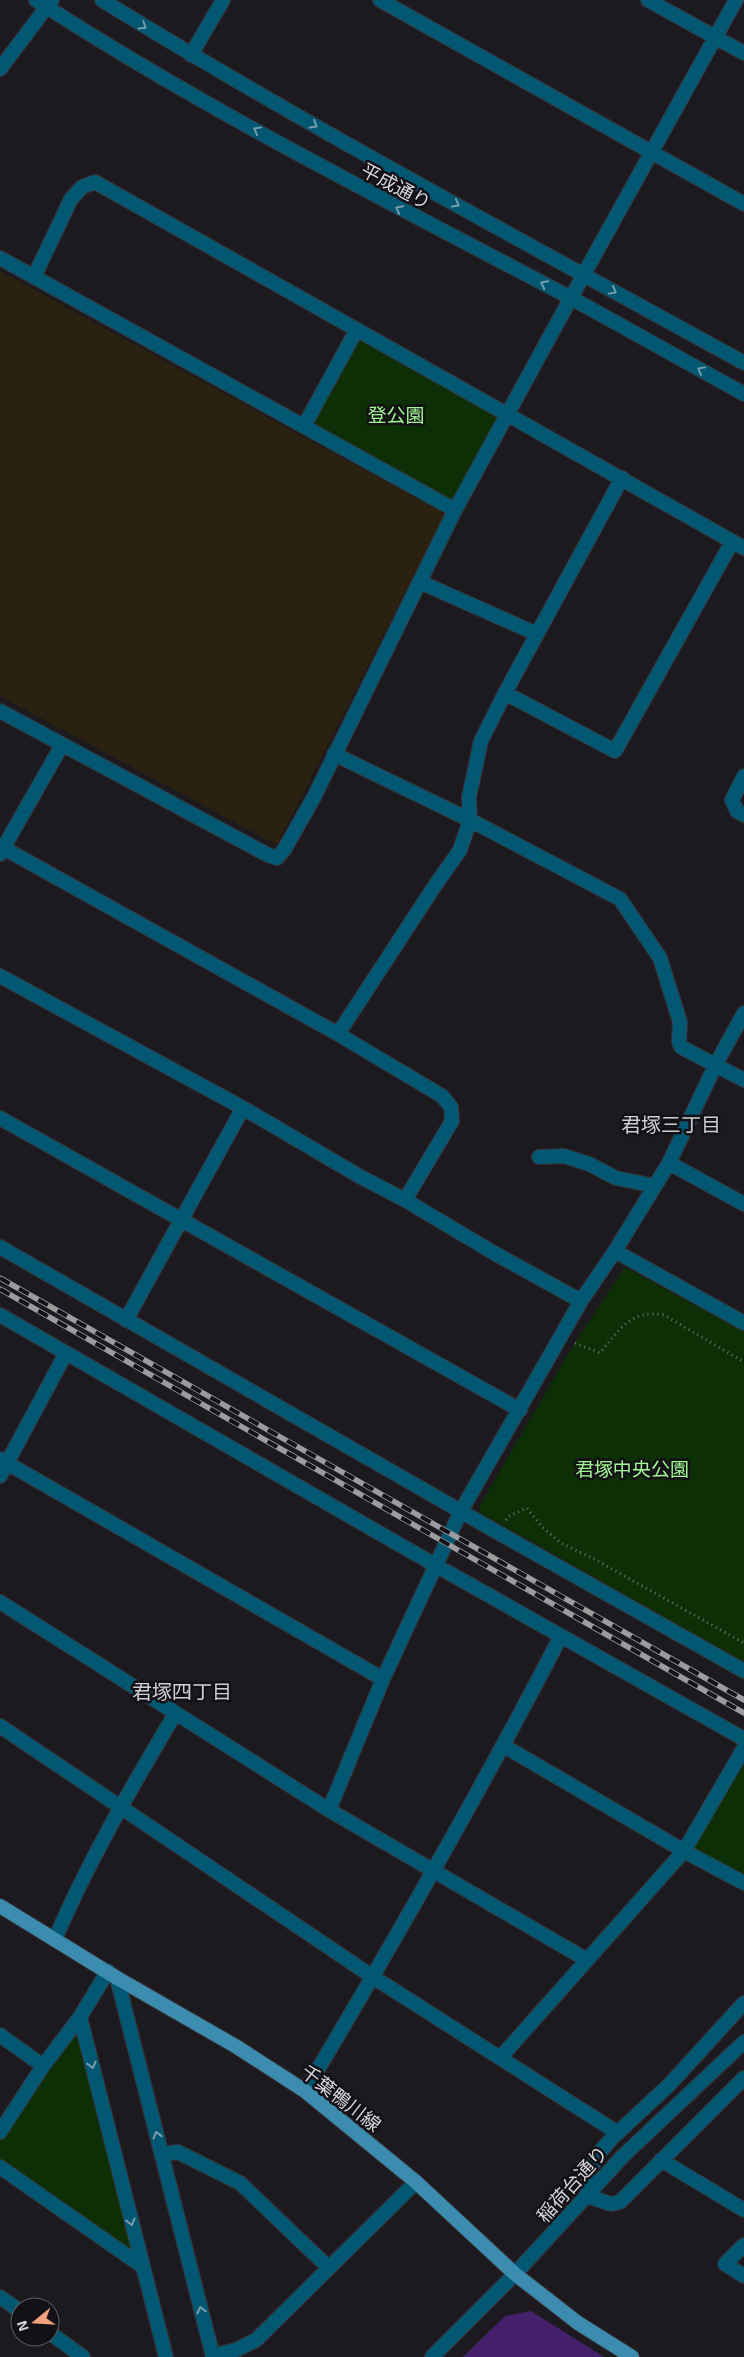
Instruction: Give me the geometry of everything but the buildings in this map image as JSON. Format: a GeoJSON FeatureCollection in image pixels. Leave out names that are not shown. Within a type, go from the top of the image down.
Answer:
{"type":"FeatureCollection","features":[{"type":"Feature","properties":{"kind":"main road","name":"千葉鴨川線"},"geometry":{"type":"LineString","coordinates":[[0,1906],[112,1974],[237,2046],[305,2091],[416,2182],[515,2274],[578,2323],[632,2357]]}},
{"type":"Feature","properties":{"kind":"street","name":"平成通り"},"geometry":{"type":"LineString","coordinates":[[102,0],[191,55],[389,168],[744,363]]}},
{"type":"Feature","properties":{"kind":"street"},"geometry":{"type":"LineString","coordinates":[[191,55],[223,0]]}},
{"type":"Feature","properties":{"kind":"street"},"geometry":{"type":"LineString","coordinates":[[380,0],[744,204]]}},
{"type":"Feature","properties":{"kind":"street"},"geometry":{"type":"LineString","coordinates":[[648,0],[744,53]]}},
{"type":"Feature","properties":{"kind":"street"},"geometry":{"type":"LineString","coordinates":[[0,711],[268,856],[276,858],[284,850],[314,797],[455,510],[736,0]]}},
{"type":"Feature","properties":{"kind":"street","name":"平成通り"},"geometry":{"type":"LineString","coordinates":[[45,2],[181,87],[368,193],[571,298],[744,394]]}},
{"type":"Feature","properties":{"kind":"street"},"geometry":{"type":"LineString","coordinates":[[0,69],[45,2]]}},
{"type":"Feature","properties":{"kind":"street"},"geometry":{"type":"LineString","coordinates":[[34,277],[71,199],[82,187],[95,182],[738,545],[614,751],[505,693]]}},
{"type":"Feature","properties":{"kind":"street"},"geometry":{"type":"LineString","coordinates":[[0,258],[455,510]]}},
{"type":"Feature","properties":{"kind":"street"},"geometry":{"type":"LineString","coordinates":[[304,426],[356,331]]}},
{"type":"Feature","properties":{"kind":"street"},"geometry":{"type":"LineString","coordinates":[[338,1034],[460,850],[470,820],[469,797],[481,741],[505,693],[622,478]]}},
{"type":"Feature","properties":{"kind":"street"},"geometry":{"type":"LineString","coordinates":[[420,582],[538,634]]}},
{"type":"Feature","properties":{"kind":"street"},"geometry":{"type":"LineString","coordinates":[[62,745],[1,849],[338,1034],[442,1096],[451,1107],[452,1121],[405,1200]]}},
{"type":"Feature","properties":{"kind":"street"},"geometry":{"type":"LineString","coordinates":[[334,754],[470,820],[620,900],[660,958],[680,1022],[678,1042],[682,1047],[744,1080]]}},
{"type":"Feature","properties":{"kind":"street"},"geometry":{"type":"LineString","coordinates":[[744,776],[732,800],[737,811],[744,815]]}},
{"type":"Feature","properties":{"kind":"street"},"geometry":{"type":"LineString","coordinates":[[0,976],[243,1108],[581,1301]]}},
{"type":"Feature","properties":{"kind":"street"},"geometry":{"type":"LineString","coordinates":[[329,1810],[383,1679],[461,1511],[581,1301],[615,1251],[669,1163],[716,1064],[744,1013]]}},
{"type":"Feature","properties":{"kind":"street"},"geometry":{"type":"LineString","coordinates":[[126,1320],[243,1108]]}},
{"type":"Feature","properties":{"kind":"street"},"geometry":{"type":"LineString","coordinates":[[0,1118],[520,1410]]}},
{"type":"Feature","properties":{"kind":"street"},"geometry":{"type":"LineString","coordinates":[[540,1157],[564,1156],[589,1164],[616,1178],[655,1186]]}},
{"type":"Feature","properties":{"kind":"street"},"geometry":{"type":"LineString","coordinates":[[669,1163],[744,1204]]}},
{"type":"Feature","properties":{"kind":"street"},"geometry":{"type":"LineString","coordinates":[[0,1247],[497,1532],[744,1670]]}},
{"type":"Feature","properties":{"kind":"street"},"geometry":{"type":"LineString","coordinates":[[615,1251],[744,1323]]}},
{"type":"Feature","properties":{"kind":"street"},"geometry":{"type":"LineString","coordinates":[[0,1316],[744,1739]]}},
{"type":"Feature","properties":{"kind":"street"},"geometry":{"type":"LineString","coordinates":[[0,1476],[4,1461],[66,1353]]}},
{"type":"Feature","properties":{"kind":"street"},"geometry":{"type":"LineString","coordinates":[[4,1461],[383,1679]]}},
{"type":"Feature","properties":{"kind":"street"},"geometry":{"type":"LineString","coordinates":[[0,1602],[329,1810],[587,1960]]}},
{"type":"Feature","properties":{"kind":"street"},"geometry":{"type":"LineString","coordinates":[[305,2091],[373,1977],[432,1869],[504,1746],[561,1636]]}},
{"type":"Feature","properties":{"kind":"street"},"geometry":{"type":"LineString","coordinates":[[55,1939],[81,1879],[119,1808],[175,1714]]}},
{"type":"Feature","properties":{"kind":"street"},"geometry":{"type":"LineString","coordinates":[[0,1726],[119,1808],[373,1977],[618,2133]]}},
{"type":"Feature","properties":{"kind":"street"},"geometry":{"type":"LineString","coordinates":[[504,1746],[684,1851],[744,1883]]}},
{"type":"Feature","properties":{"kind":"street"},"geometry":{"type":"LineString","coordinates":[[500,2058],[684,1851],[744,1748]]}},
{"type":"Feature","properties":{"kind":"street"},"geometry":{"type":"LineString","coordinates":[[0,2132],[43,2066],[112,1974]]}},
{"type":"Feature","properties":{"kind":"street"},"geometry":{"type":"LineString","coordinates":[[112,1974],[162,2154],[213,2356],[236,2350],[256,2340],[416,2182]]}},
{"type":"Feature","properties":{"kind":"street"},"geometry":{"type":"LineString","coordinates":[[744,2003],[670,2084],[598,2154],[589,2172],[587,2196],[611,2204],[620,2202],[744,2078]]}},
{"type":"Feature","properties":{"kind":"street"},"geometry":{"type":"LineString","coordinates":[[80,2017],[166,2357]]}},
{"type":"Feature","properties":{"kind":"street"},"geometry":{"type":"LineString","coordinates":[[0,2035],[43,2066]]}},
{"type":"Feature","properties":{"kind":"street","name":"稲荷台通り"},"geometry":{"type":"LineString","coordinates":[[432,2357],[515,2274],[623,2156],[744,2042]]}},
{"type":"Feature","properties":{"kind":"street"},"geometry":{"type":"LineString","coordinates":[[162,2154],[178,2152],[240,2183],[328,2268]]}},
{"type":"Feature","properties":{"kind":"street"},"geometry":{"type":"LineString","coordinates":[[662,2160],[744,2210]]}},
{"type":"Feature","properties":{"kind":"street"},"geometry":{"type":"LineString","coordinates":[[0,2167],[142,2266]]}},
{"type":"Feature","properties":{"kind":"street"},"geometry":{"type":"LineString","coordinates":[[744,2246],[725,2264],[744,2276]]}},
{"type":"Feature","properties":{"kind":"street"},"geometry":{"type":"LineString","coordinates":[[60,2340],[83,2357]]}},
{"type":"Feature","properties":{"kind":"path"},"geometry":{"type":"LineString","coordinates":[[560,1338],[600,1353],[620,1330],[636,1317],[646,1313],[664,1315],[744,1362]]}},
{"type":"Feature","properties":{"kind":"path"},"geometry":{"type":"LineString","coordinates":[[497,1532],[509,1516],[527,1508],[542,1527],[561,1543],[594,1559],[744,1643]]}},
{"type":"Feature","properties":{"kind":"shaded area"},"geometry":{"type":"Polygon","coordinates":[[[0,271],[445,514],[277,845],[0,696],[0,271]]]}},
{"type":"Feature","properties":{"kind":"green space","name":"登公園"},"geometry":{"type":"Polygon","coordinates":[[[356,331],[508,415],[455,510],[304,426],[356,331]]]}},
{"type":"Feature","properties":{"kind":"green space","name":"君塚中央公園"},"geometry":{"type":"Polygon","coordinates":[[[625,1267],[744,1332],[744,1662],[481,1513],[479,1507],[568,1354],[625,1267]]]}},
{"type":"Feature","properties":{"kind":"green space"},"geometry":{"type":"Polygon","coordinates":[[[744,1748],[744,1883],[684,1851],[744,1748]]]}},
{"type":"Feature","properties":{"kind":"green space"},"geometry":{"type":"Polygon","coordinates":[[[80,2017],[142,2266],[0,2167],[0,2133],[80,2017]]]}},
{"type":"Feature","properties":{"kind":"railway"},"geometry":{"type":"LineString","coordinates":[[0,1278],[744,1700]]}},
{"type":"Feature","properties":{"kind":"railway"},"geometry":{"type":"LineString","coordinates":[[0,1289],[744,1713]]}},
{"type":"Feature","properties":{"kind":"district","name":"君塚三丁目"},"geometry":{"type":"Point","coordinates":[671,1125]}},
{"type":"Feature","properties":{"kind":"district","name":"君塚四丁目"},"geometry":{"type":"Point","coordinates":[182,1692]}}]}
